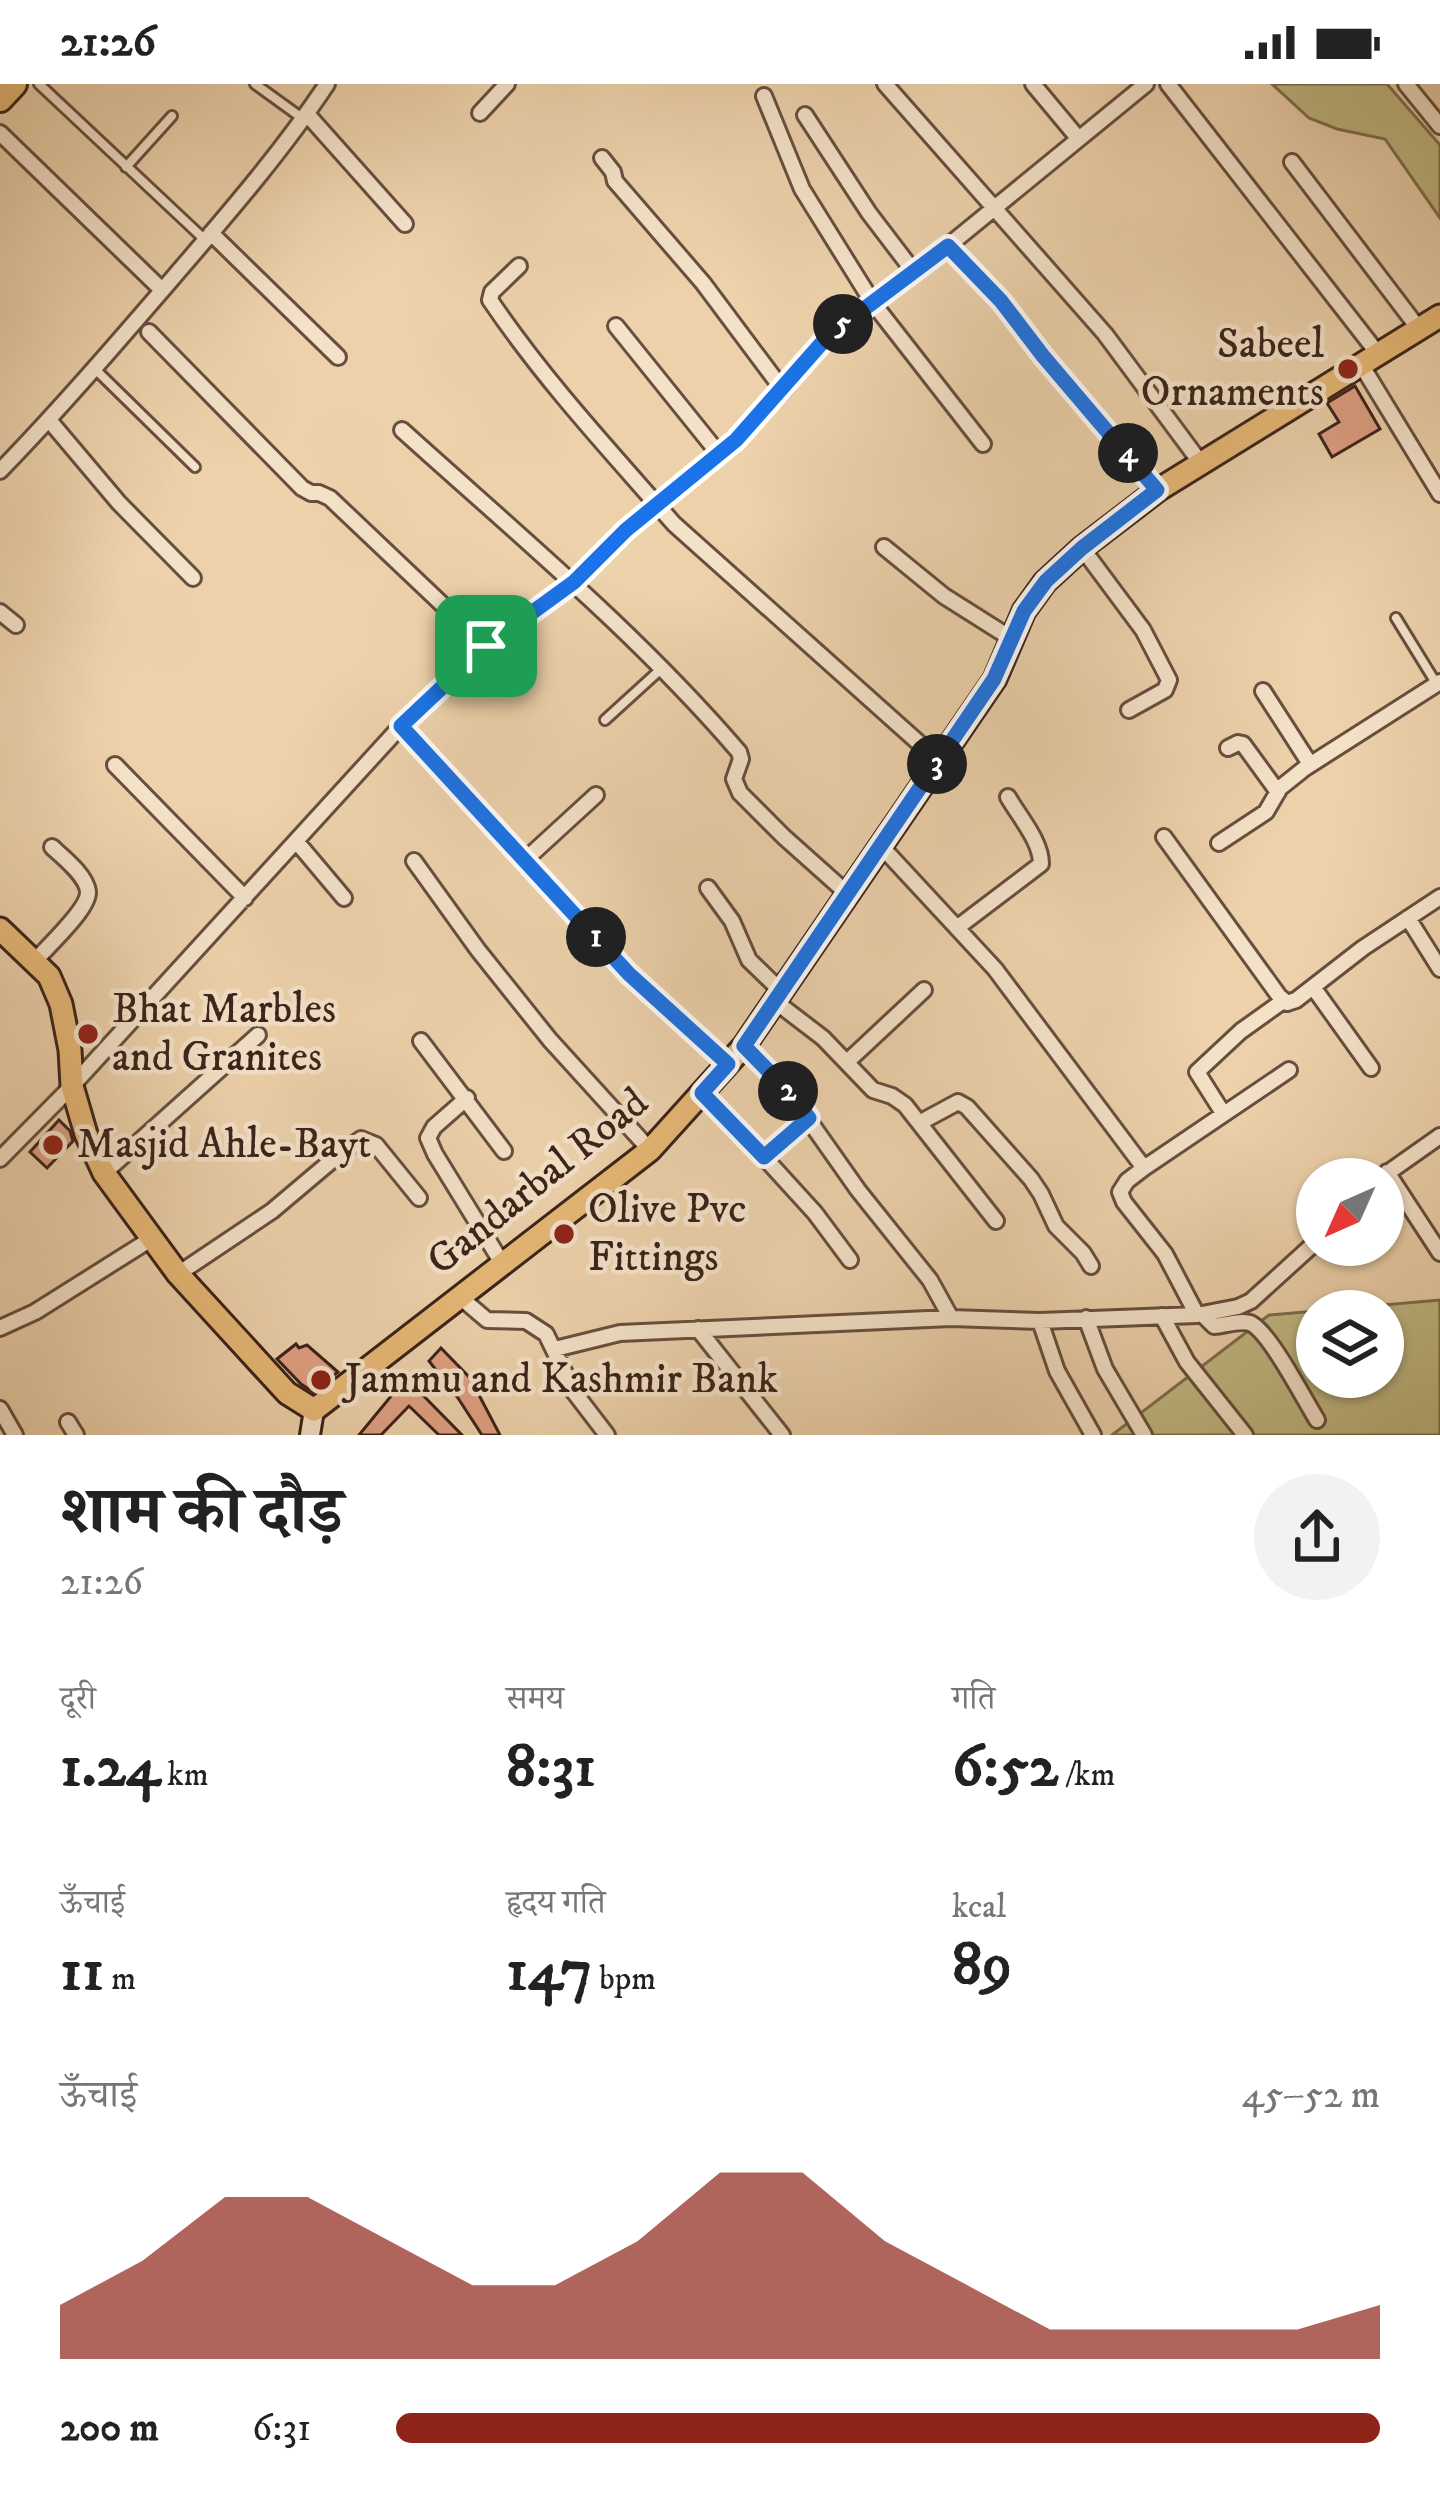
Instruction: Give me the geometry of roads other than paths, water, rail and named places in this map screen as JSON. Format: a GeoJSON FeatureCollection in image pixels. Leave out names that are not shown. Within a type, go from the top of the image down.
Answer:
{"type":"FeatureCollection","features":[{"type":"Feature","properties":{"kind":"highway"},"geometry":{"type":"LineString","coordinates":[[0,99],[14,84]]}},
{"type":"Feature","properties":{"kind":"main road","name":"Gandarbal Road"},"geometry":{"type":"LineString","coordinates":[[314,1410],[650,1150],[744,1046],[994,679],[1024,611],[1046,581],[1157,490],[1434,321]]}},
{"type":"Feature","properties":{"kind":"main road"},"geometry":{"type":"LineString","coordinates":[[0,928],[49,976],[61,1004],[72,1086],[86,1134],[104,1172],[178,1274],[287,1393],[314,1410]]}},
{"type":"Feature","properties":{"kind":"street"},"geometry":{"type":"LineString","coordinates":[[0,471],[208,237],[327,84]]}},
{"type":"Feature","properties":{"kind":"street"},"geometry":{"type":"LineString","coordinates":[[480,113],[507,84]]}},
{"type":"Feature","properties":{"kind":"street"},"geometry":{"type":"LineString","coordinates":[[885,84],[1105,334],[1200,462]]}},
{"type":"Feature","properties":{"kind":"street"},"geometry":{"type":"LineString","coordinates":[[1033,84],[1078,138]]}},
{"type":"Feature","properties":{"kind":"street"},"geometry":{"type":"LineString","coordinates":[[0,1159],[401,726],[486,646],[574,582],[656,504],[719,454],[820,343],[997,208],[1146,84]]}},
{"type":"Feature","properties":{"kind":"street"},"geometry":{"type":"LineString","coordinates":[[1168,84],[1371,360],[1440,494]]}},
{"type":"Feature","properties":{"kind":"street"},"geometry":{"type":"LineString","coordinates":[[1406,84],[1440,126]]}},
{"type":"Feature","properties":{"kind":"street"},"geometry":{"type":"LineString","coordinates":[[764,96],[802,189],[873,303],[983,444]]}},
{"type":"Feature","properties":{"kind":"street"},"geometry":{"type":"LineString","coordinates":[[805,115],[914,272]]}},
{"type":"Feature","properties":{"kind":"street"},"geometry":{"type":"LineString","coordinates":[[305,117],[406,224]]}},
{"type":"Feature","properties":{"kind":"street"},"geometry":{"type":"LineString","coordinates":[[0,133],[162,290]]}},
{"type":"Feature","properties":{"kind":"street"},"geometry":{"type":"LineString","coordinates":[[602,158],[615,181],[722,306],[782,390]]}},
{"type":"Feature","properties":{"kind":"street"},"geometry":{"type":"LineString","coordinates":[[1292,161],[1434,321]]}},
{"type":"Feature","properties":{"kind":"street"},"geometry":{"type":"LineString","coordinates":[[208,237],[338,357]]}},
{"type":"Feature","properties":{"kind":"street"},"geometry":{"type":"LineString","coordinates":[[948,246],[1001,301],[1157,490]]}},
{"type":"Feature","properties":{"kind":"street"},"geometry":{"type":"LineString","coordinates":[[519,266],[490,300],[570,403],[656,504],[725,571],[939,761]]}},
{"type":"Feature","properties":{"kind":"street"},"geometry":{"type":"LineString","coordinates":[[616,326],[719,454]]}},
{"type":"Feature","properties":{"kind":"street"},"geometry":{"type":"LineString","coordinates":[[149,332],[277,464],[308,492],[330,497],[486,646]]}},
{"type":"Feature","properties":{"kind":"street"},"geometry":{"type":"LineString","coordinates":[[49,420],[119,503],[193,578]]}},
{"type":"Feature","properties":{"kind":"street"},"geometry":{"type":"LineString","coordinates":[[402,430],[574,582],[661,669],[740,752],[734,779],[740,793],[849,895]]}},
{"type":"Feature","properties":{"kind":"street"},"geometry":{"type":"LineString","coordinates":[[884,547],[944,596],[1012,639]]}},
{"type":"Feature","properties":{"kind":"street"},"geometry":{"type":"LineString","coordinates":[[1082,548],[1143,630],[1168,676],[1165,690],[1130,710]]}},
{"type":"Feature","properties":{"kind":"street"},"geometry":{"type":"LineString","coordinates":[[0,612],[16,625]]}},
{"type":"Feature","properties":{"kind":"street"},"geometry":{"type":"LineString","coordinates":[[1219,843],[1265,812],[1310,764],[1438,683]]}},
{"type":"Feature","properties":{"kind":"street"},"geometry":{"type":"LineString","coordinates":[[1263,691],[1310,764]]}},
{"type":"Feature","properties":{"kind":"street"},"geometry":{"type":"LineString","coordinates":[[401,726],[629,974],[728,1064]]}},
{"type":"Feature","properties":{"kind":"street"},"geometry":{"type":"LineString","coordinates":[[1228,748],[1243,744],[1278,793]]}},
{"type":"Feature","properties":{"kind":"street"},"geometry":{"type":"LineString","coordinates":[[115,765],[245,898]]}},
{"type":"Feature","properties":{"kind":"street"},"geometry":{"type":"LineString","coordinates":[[524,861],[596,795]]}},
{"type":"Feature","properties":{"kind":"street"},"geometry":{"type":"LineString","coordinates":[[958,927],[1041,864],[1036,842],[1008,797]]}},
{"type":"Feature","properties":{"kind":"street"},"geometry":{"type":"LineString","coordinates":[[1165,837],[1287,1003],[1440,897]]}},
{"type":"Feature","properties":{"kind":"street"},"geometry":{"type":"LineString","coordinates":[[296,841],[344,898]]}},
{"type":"Feature","properties":{"kind":"street"},"geometry":{"type":"LineString","coordinates":[[34,962],[87,899],[84,881],[52,847]]}},
{"type":"Feature","properties":{"kind":"street"},"geometry":{"type":"LineString","coordinates":[[881,847],[995,969],[1144,1168]]}},
{"type":"Feature","properties":{"kind":"street"},"geometry":{"type":"LineString","coordinates":[[414,861],[550,1040],[650,1150]]}},
{"type":"Feature","properties":{"kind":"street"},"geometry":{"type":"LineString","coordinates":[[708,888],[732,921],[749,960],[779,997],[873,1090],[898,1100],[921,1122],[997,1221]]}},
{"type":"Feature","properties":{"kind":"street"},"geometry":{"type":"LineString","coordinates":[[1408,917],[1440,969]]}},
{"type":"Feature","properties":{"kind":"street"},"geometry":{"type":"LineString","coordinates":[[1313,986],[1371,1068]]}},
{"type":"Feature","properties":{"kind":"street"},"geometry":{"type":"LineString","coordinates":[[847,1062],[925,991]]}},
{"type":"Feature","properties":{"kind":"street"},"geometry":{"type":"LineString","coordinates":[[1223,1113],[1197,1072],[1241,1031],[1283,1001]]}},
{"type":"Feature","properties":{"kind":"street"},"geometry":{"type":"LineString","coordinates":[[104,1172],[258,1035]]}},
{"type":"Feature","properties":{"kind":"street"},"geometry":{"type":"LineString","coordinates":[[421,1041],[504,1151]]}},
{"type":"Feature","properties":{"kind":"street"},"geometry":{"type":"LineString","coordinates":[[744,1046],[809,1118],[858,1190],[930,1280],[951,1318]]}},
{"type":"Feature","properties":{"kind":"street"},"geometry":{"type":"LineString","coordinates":[[1288,1070],[1144,1168],[1122,1187],[1120,1197],[1165,1254],[1200,1314],[1214,1326],[1252,1324],[1273,1348],[1317,1420]]}},
{"type":"Feature","properties":{"kind":"street"},"geometry":{"type":"LineString","coordinates":[[702,1093],[815,1213],[850,1259]]}},
{"type":"Feature","properties":{"kind":"street"},"geometry":{"type":"LineString","coordinates":[[467,1098],[428,1138],[502,1263]]}},
{"type":"Feature","properties":{"kind":"street"},"geometry":{"type":"LineString","coordinates":[[921,1122],[952,1104],[963,1103],[1031,1179],[1056,1226],[1091,1266]]}},
{"type":"Feature","properties":{"kind":"street"},"geometry":{"type":"LineString","coordinates":[[764,1157],[809,1118]]}},
{"type":"Feature","properties":{"kind":"street"},"geometry":{"type":"LineString","coordinates":[[1404,1161],[1440,1136]]}},
{"type":"Feature","properties":{"kind":"street"},"geometry":{"type":"LineString","coordinates":[[178,1274],[272,1210],[361,1139],[376,1145],[419,1198]]}},
{"type":"Feature","properties":{"kind":"street"},"geometry":{"type":"LineString","coordinates":[[1404,1204],[1440,1253]]}},
{"type":"Feature","properties":{"kind":"street"},"geometry":{"type":"LineString","coordinates":[[0,1328],[35,1312],[151,1239]]}},
{"type":"Feature","properties":{"kind":"street"},"geometry":{"type":"LineString","coordinates":[[554,1348],[620,1333],[951,1318],[1040,1321],[1200,1314],[1251,1300],[1296,1260]]}},
{"type":"Feature","properties":{"kind":"street"},"geometry":{"type":"LineString","coordinates":[[460,1297],[487,1320],[538,1326],[574,1392],[608,1435]]}},
{"type":"Feature","properties":{"kind":"street"},"geometry":{"type":"LineString","coordinates":[[1162,1316],[1187,1362],[1245,1435]]}},
{"type":"Feature","properties":{"kind":"street"},"geometry":{"type":"LineString","coordinates":[[1086,1318],[1105,1369],[1144,1435]]}},
{"type":"Feature","properties":{"kind":"street"},"geometry":{"type":"LineString","coordinates":[[1040,1321],[1057,1370],[1094,1435]]}},
{"type":"Feature","properties":{"kind":"street"},"geometry":{"type":"LineString","coordinates":[[698,1329],[782,1435]]}},
{"type":"Feature","properties":{"kind":"street"},"geometry":{"type":"LineString","coordinates":[[0,1409],[15,1435]]}},
{"type":"Feature","properties":{"kind":"street"},"geometry":{"type":"LineString","coordinates":[[310,1435],[314,1410]]}},
{"type":"Feature","properties":{"kind":"lane"},"geometry":{"type":"LineString","coordinates":[[39,84],[208,237]]}},
{"type":"Feature","properties":{"kind":"lane"},"geometry":{"type":"LineString","coordinates":[[255,84],[305,117]]}},
{"type":"Feature","properties":{"kind":"lane"},"geometry":{"type":"LineString","coordinates":[[126,167],[172,116]]}},
{"type":"Feature","properties":{"kind":"lane"},"geometry":{"type":"LineString","coordinates":[[94,368],[195,467]]}},
{"type":"Feature","properties":{"kind":"lane"},"geometry":{"type":"LineString","coordinates":[[1396,618],[1438,683]]}},
{"type":"Feature","properties":{"kind":"lane"},"geometry":{"type":"LineString","coordinates":[[605,720],[661,669]]}},
{"type":"Feature","properties":{"kind":"place","name":"Sabeel Ornaments"},"geometry":{"type":"Point","coordinates":[1348,369]}},
{"type":"Feature","properties":{"kind":"place","name":"Bhat Marbles and Granites"},"geometry":{"type":"Point","coordinates":[88,1034]}},
{"type":"Feature","properties":{"kind":"place","name":"Masjid Ahle-Bayt"},"geometry":{"type":"Point","coordinates":[53,1145]}},
{"type":"Feature","properties":{"kind":"place","name":"Olive Pvc Fittings"},"geometry":{"type":"Point","coordinates":[564,1234]}},
{"type":"Feature","properties":{"kind":"place","name":"Jammu and Kashmir Bank"},"geometry":{"type":"Point","coordinates":[321,1380]}}]}
